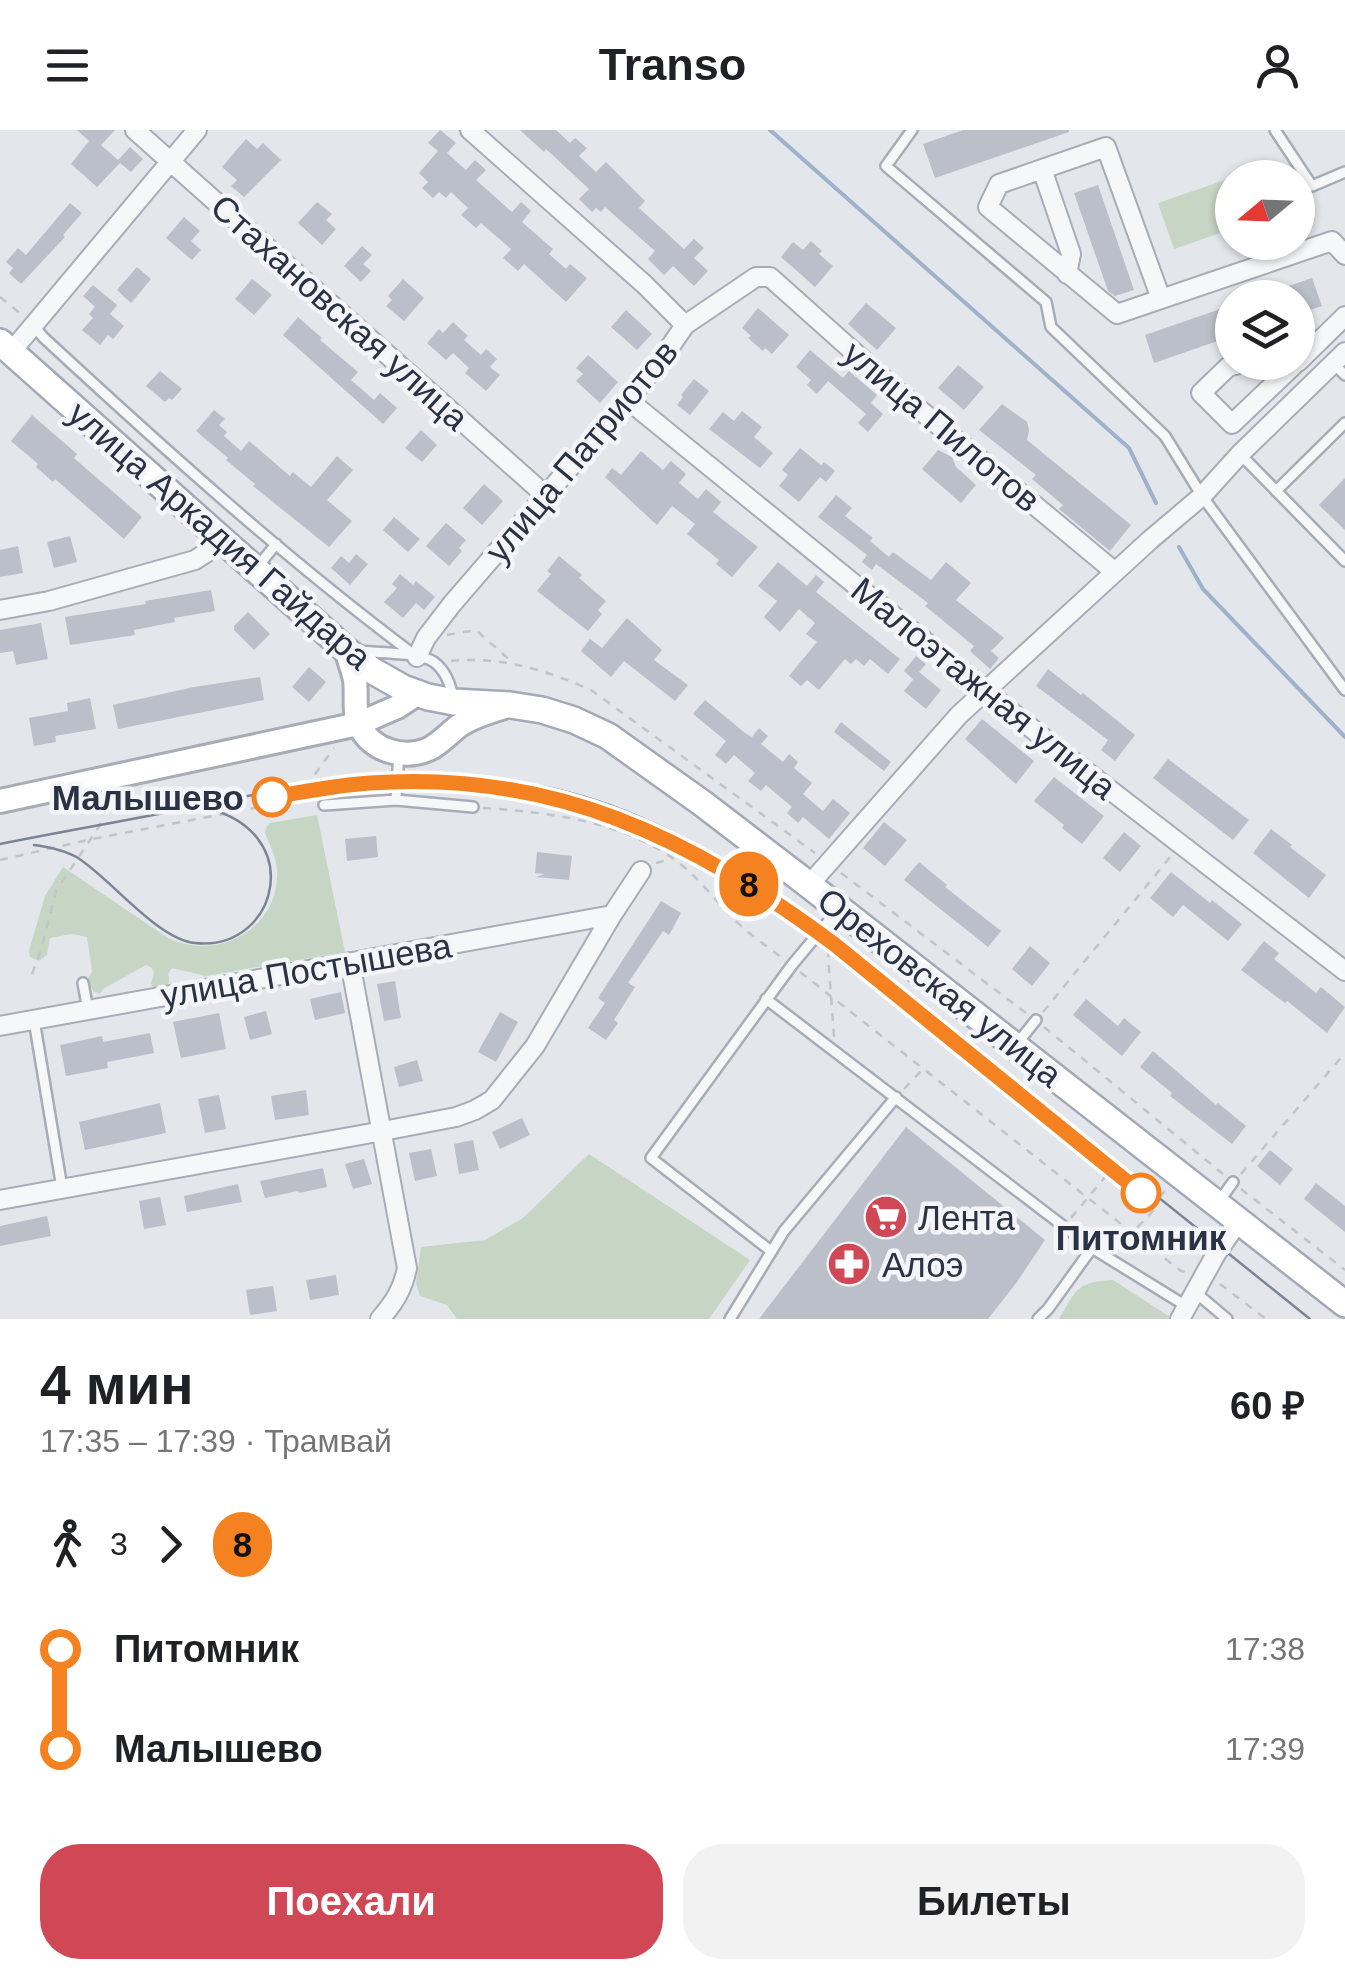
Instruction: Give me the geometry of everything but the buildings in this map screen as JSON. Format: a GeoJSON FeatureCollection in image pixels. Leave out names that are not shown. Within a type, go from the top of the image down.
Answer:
{"type":"FeatureCollection","features":[{"type":"Feature","properties":{"kind":"main road","name":"улица Аркадия Гайдара"},"geometry":{"type":"LineString","coordinates":[[5,347],[346,650],[403,688],[454,702]]}},
{"type":"Feature","properties":{"kind":"main road"},"geometry":{"type":"LineString","coordinates":[[346,650],[355,680],[358,724],[371,742],[398,754],[428,749],[460,725],[510,705]]}},
{"type":"Feature","properties":{"kind":"main road"},"geometry":{"type":"LineString","coordinates":[[0,801],[358,724],[418,693]]}},
{"type":"Feature","properties":{"kind":"main road","name":"Ореховская улица"},"geometry":{"type":"LineString","coordinates":[[454,702],[542,710],[608,736],[840,908],[1345,1304]]}},
{"type":"Feature","properties":{"kind":"street","name":"Стахановская улица"},"geometry":{"type":"LineString","coordinates":[[135,130],[545,494]]}},
{"type":"Feature","properties":{"kind":"street"},"geometry":{"type":"LineString","coordinates":[[5,347],[33,324],[197,130]]}},
{"type":"Feature","properties":{"kind":"street"},"geometry":{"type":"LineString","coordinates":[[470,130],[685,325]]}},
{"type":"Feature","properties":{"kind":"street"},"geometry":{"type":"LineString","coordinates":[[1162,299],[1106,147],[999,184],[988,206],[1117,314],[1340,244]]}},
{"type":"Feature","properties":{"kind":"street"},"geometry":{"type":"LineString","coordinates":[[1042,169],[1071,254],[1067,274]]}},
{"type":"Feature","properties":{"kind":"street","name":"улица Патриотов"},"geometry":{"type":"LineString","coordinates":[[426,660],[426,638],[452,604],[628,400],[685,325],[750,280],[770,278]]}},
{"type":"Feature","properties":{"kind":"street","name":"улица Пилотов"},"geometry":{"type":"LineString","coordinates":[[770,278],[1116,572]]}},
{"type":"Feature","properties":{"kind":"street"},"geometry":{"type":"LineString","coordinates":[[1315,340],[1345,316]]}},
{"type":"Feature","properties":{"kind":"street"},"geometry":{"type":"LineString","coordinates":[[809,885],[986,690],[1202,496],[1240,454],[1341,363]]}},
{"type":"Feature","properties":{"kind":"street"},"geometry":{"type":"LineString","coordinates":[[1215,380],[1201,393],[1232,424],[1278,380]]}},
{"type":"Feature","properties":{"kind":"street","name":"Малоэтажная улица"},"geometry":{"type":"LineString","coordinates":[[628,400],[1057,749],[1345,971]]}},
{"type":"Feature","properties":{"kind":"street"},"geometry":{"type":"LineString","coordinates":[[0,610],[50,601],[196,560],[224,542]]}},
{"type":"Feature","properties":{"kind":"street"},"geometry":{"type":"LineString","coordinates":[[0,1200],[383,1131],[475,1110],[492,1100],[535,1046],[641,871]]}},
{"type":"Feature","properties":{"kind":"street","name":"улица Постышева"},"geometry":{"type":"LineString","coordinates":[[0,1026],[612,915]]}},
{"type":"Feature","properties":{"kind":"street"},"geometry":{"type":"LineString","coordinates":[[350,962],[407,1268],[404,1284],[380,1319]]}},
{"type":"Feature","properties":{"kind":"street"},"geometry":{"type":"LineString","coordinates":[[1191,1298],[1238,1222]]}},
{"type":"Feature","properties":{"kind":"lane"},"geometry":{"type":"LineString","coordinates":[[912,130],[886,166],[1046,302],[1051,327],[1165,436],[1202,496],[1345,690]]}},
{"type":"Feature","properties":{"kind":"lane"},"geometry":{"type":"LineString","coordinates":[[1275,130],[1312,186],[1345,172]]}},
{"type":"Feature","properties":{"kind":"lane"},"geometry":{"type":"LineString","coordinates":[[33,324],[164,449],[330,591],[426,660],[450,682],[454,720],[444,740]]}},
{"type":"Feature","properties":{"kind":"lane"},"geometry":{"type":"LineString","coordinates":[[1276,490],[1345,423]]}},
{"type":"Feature","properties":{"kind":"lane"},"geometry":{"type":"LineString","coordinates":[[1240,454],[1345,562]]}},
{"type":"Feature","properties":{"kind":"lane"},"geometry":{"type":"LineString","coordinates":[[255,569],[276,544]]}},
{"type":"Feature","properties":{"kind":"lane"},"geometry":{"type":"LineString","coordinates":[[346,650],[426,660]]}},
{"type":"Feature","properties":{"kind":"lane"},"geometry":{"type":"LineString","coordinates":[[396,800],[398,754]]}},
{"type":"Feature","properties":{"kind":"lane"},"geometry":{"type":"LineString","coordinates":[[324,805],[396,800],[473,807]]}},
{"type":"Feature","properties":{"kind":"lane"},"geometry":{"type":"LineString","coordinates":[[771,1251],[651,1158],[766,999],[840,908]]}},
{"type":"Feature","properties":{"kind":"lane"},"geometry":{"type":"LineString","coordinates":[[84,984],[88,1010]]}},
{"type":"Feature","properties":{"kind":"lane"},"geometry":{"type":"LineString","coordinates":[[766,999],[1092,1248],[1227,1319]]}},
{"type":"Feature","properties":{"kind":"lane"},"geometry":{"type":"LineString","coordinates":[[34,1020],[62,1188]]}},
{"type":"Feature","properties":{"kind":"lane"},"geometry":{"type":"LineString","coordinates":[[1016,1045],[1036,1020]]}},
{"type":"Feature","properties":{"kind":"lane"},"geometry":{"type":"LineString","coordinates":[[730,1319],[771,1251],[830,1174],[896,1098]]}},
{"type":"Feature","properties":{"kind":"lane"},"geometry":{"type":"LineString","coordinates":[[1216,1205],[1233,1182]]}},
{"type":"Feature","properties":{"kind":"lane"},"geometry":{"type":"LineString","coordinates":[[1038,1319],[1092,1248]]}},
{"type":"Feature","properties":{"kind":"path"},"geometry":{"type":"LineString","coordinates":[[0,296],[33,324]]}},
{"type":"Feature","properties":{"kind":"path"},"geometry":{"type":"LineString","coordinates":[[426,638],[476,630],[515,664]]}},
{"type":"Feature","properties":{"kind":"path"},"geometry":{"type":"LineString","coordinates":[[426,660],[515,664],[555,674],[591,690],[1036,1020],[1345,1270]]}},
{"type":"Feature","properties":{"kind":"path"},"geometry":{"type":"LineString","coordinates":[[0,860],[302,799],[307,785],[338,744]]}},
{"type":"Feature","properties":{"kind":"path"},"geometry":{"type":"LineString","coordinates":[[32,974],[56,891],[100,825],[104,802]]}},
{"type":"Feature","properties":{"kind":"path"},"geometry":{"type":"LineString","coordinates":[[1036,1020],[1182,844]]}},
{"type":"Feature","properties":{"kind":"path"},"geometry":{"type":"LineString","coordinates":[[641,871],[674,859]]}},
{"type":"Feature","properties":{"kind":"path"},"geometry":{"type":"LineString","coordinates":[[828,955],[836,1053]]}},
{"type":"Feature","properties":{"kind":"path"},"geometry":{"type":"LineString","coordinates":[[792,965],[1181,1270],[1191,1298],[1226,1286],[1266,1319]]}},
{"type":"Feature","properties":{"kind":"path"},"geometry":{"type":"LineString","coordinates":[[1233,1182],[1345,1053]]}},
{"type":"Feature","properties":{"kind":"path"},"geometry":{"type":"LineString","coordinates":[[896,1098],[924,1068]]}},
{"type":"Feature","properties":{"kind":"path"},"geometry":{"type":"LineString","coordinates":[[1064,1226],[1106,1176],[1153,1212],[1133,1232]]}},
{"type":"Feature","properties":{"kind":"green space"},"geometry":{"type":"Polygon","coordinates":[[[1215,183],[1215,235],[1174,249],[1158,203],[1215,183]]]}},
{"type":"Feature","properties":{"kind":"green space"},"geometry":{"type":"Polygon","coordinates":[[[317,815],[345,952],[206,976],[172,968],[168,984],[161,990],[151,984],[154,972],[146,965],[100,994],[87,981],[92,971],[87,937],[72,934],[50,938],[47,955],[39,961],[30,957],[45,896],[63,867],[168,938],[207,946],[242,935],[257,924],[275,891],[277,870],[266,828],[270,823],[317,815]]]}},
{"type":"Feature","properties":{"kind":"green space"},"geometry":{"type":"Polygon","coordinates":[[[589,1154],[750,1260],[709,1319],[457,1319],[447,1305],[420,1296],[416,1283],[421,1247],[485,1240],[523,1218],[589,1154]]]}},
{"type":"Feature","properties":{"kind":"green space"},"geometry":{"type":"Polygon","coordinates":[[[1113,1280],[1173,1319],[1059,1319],[1084,1285],[1113,1280]]]}},
{"type":"Feature","properties":{"kind":"waterway"},"geometry":{"type":"LineString","coordinates":[[770,130],[1129,448],[1156,503]]}},
{"type":"Feature","properties":{"kind":"waterway"},"geometry":{"type":"LineString","coordinates":[[1179,547],[1203,589],[1345,737]]}},
{"type":"Feature","properties":{"kind":"tram line"},"geometry":{"type":"LineString","coordinates":[[0,844],[281,789],[397,774],[435,774],[551,788],[629,812],[684,838],[788,900],[1310,1319]]}},
{"type":"Feature","properties":{"kind":"tram line","name":"8"},"geometry":{"type":"LineString","coordinates":[[272,797],[368,783],[436,783],[522,791],[626,821],[683,846],[784,906],[1141,1193]]}},
{"type":"Feature","properties":{"kind":"tram line"},"geometry":{"type":"LineString","coordinates":[[34,845],[78,858],[150,920],[180,939],[195,943],[224,941],[247,928],[263,909],[270,886],[269,861],[257,838],[235,819],[200,807]]}},
{"type":"Feature","properties":{"kind":"place","name":"Малышево"},"geometry":{"type":"Point","coordinates":[272,797]}},
{"type":"Feature","properties":{"kind":"place","name":"Питомник"},"geometry":{"type":"Point","coordinates":[1141,1193]}},
{"type":"Feature","properties":{"kind":"place","name":"Лента"},"geometry":{"type":"Point","coordinates":[886,1217]}},
{"type":"Feature","properties":{"kind":"place","name":"Алоэ"},"geometry":{"type":"Point","coordinates":[849,1264]}}]}
